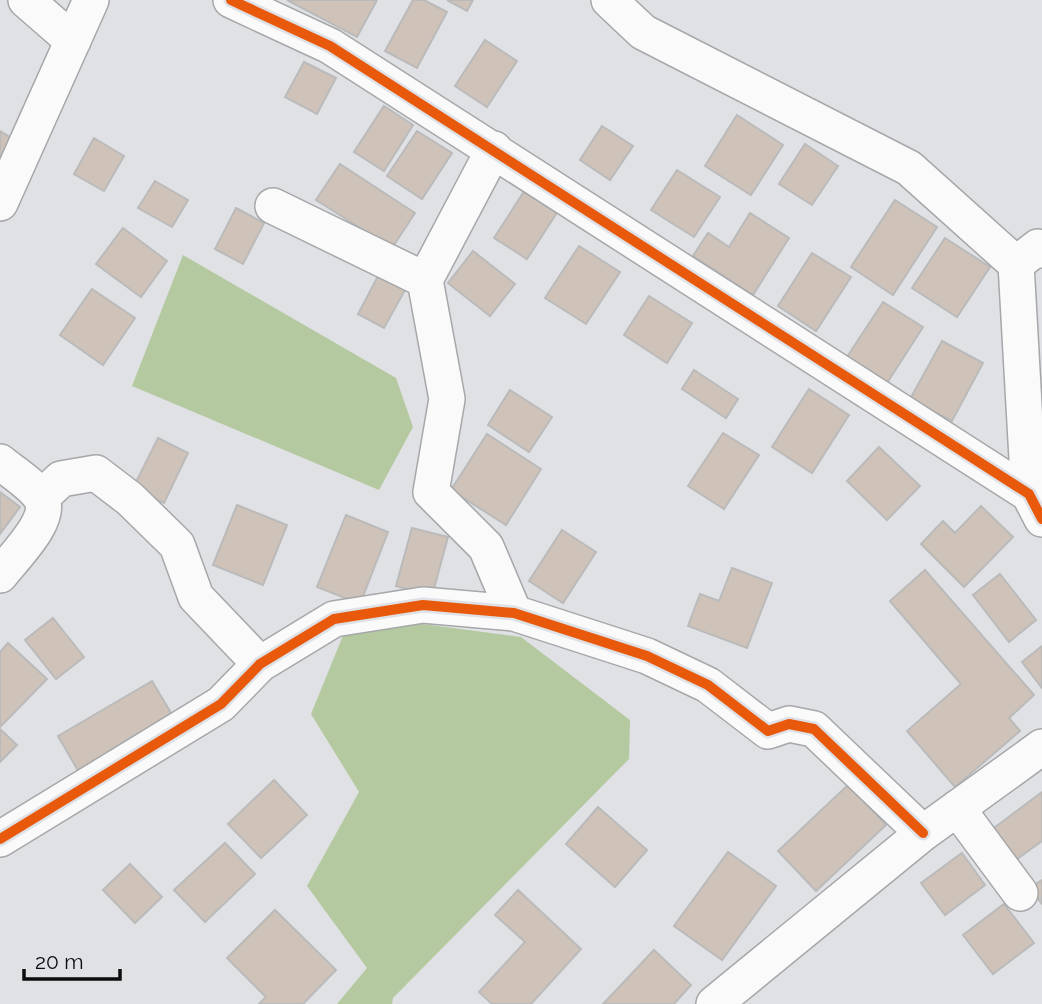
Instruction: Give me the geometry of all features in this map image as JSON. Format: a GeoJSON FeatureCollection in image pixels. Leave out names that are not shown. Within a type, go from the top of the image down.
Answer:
{"type":"FeatureCollection","features":[{"type":"Feature","properties":{"kind":"street"},"geometry":{"type":"LineString","coordinates":[[26,0],[73,41]]}},
{"type":"Feature","properties":{"kind":"street"},"geometry":{"type":"LineString","coordinates":[[0,203],[92,0]]}},
{"type":"Feature","properties":{"kind":"street"},"geometry":{"type":"LineString","coordinates":[[231,0],[330,46],[494,149],[1035,506]]}},
{"type":"Feature","properties":{"kind":"street"},"geometry":{"type":"LineString","coordinates":[[609,0],[643,32],[909,167],[1029,257],[1035,506]]}},
{"type":"Feature","properties":{"kind":"street"},"geometry":{"type":"LineString","coordinates":[[494,149],[425,280],[447,399],[430,492],[486,547],[514,613]]}},
{"type":"Feature","properties":{"kind":"street"},"geometry":{"type":"LineString","coordinates":[[273,206],[425,280]]}},
{"type":"Feature","properties":{"kind":"street"},"geometry":{"type":"LineString","coordinates":[[0,462],[41,498],[45,512],[38,527],[0,575]]}},
{"type":"Feature","properties":{"kind":"street"},"geometry":{"type":"LineString","coordinates":[[41,498],[61,479],[96,472],[130,499],[177,545],[196,597],[260,664]]}},
{"type":"Feature","properties":{"kind":"street"},"geometry":{"type":"LineString","coordinates":[[0,839],[221,704],[260,664],[334,619],[423,606],[514,613],[647,656],[708,685],[768,731],[789,724],[814,729],[923,833]]}},
{"type":"Feature","properties":{"kind":"street"},"geometry":{"type":"LineString","coordinates":[[715,1004],[923,833],[1042,747]]}},
{"type":"Feature","properties":{"kind":"street"},"geometry":{"type":"LineString","coordinates":[[957,808],[1020,893]]}},
{"type":"Feature","properties":{"kind":"green space"},"geometry":{"type":"Polygon","coordinates":[[[183,255],[396,378],[413,427],[379,490],[132,386],[183,255]]]}},
{"type":"Feature","properties":{"kind":"green space"},"geometry":{"type":"Polygon","coordinates":[[[422,624],[521,637],[630,720],[629,759],[393,998],[392,1004],[337,1004],[367,968],[307,886],[359,792],[311,714],[344,633],[422,624]]]}},
{"type":"Feature","properties":{"kind":"building"},"geometry":{"type":"Polygon","coordinates":[[[287,0],[377,0],[357,37],[287,0]]]}},
{"type":"Feature","properties":{"kind":"building"},"geometry":{"type":"Polygon","coordinates":[[[413,0],[424,0],[447,12],[417,68],[385,51],[413,0]]]}},
{"type":"Feature","properties":{"kind":"building"},"geometry":{"type":"Polygon","coordinates":[[[447,0],[473,0],[467,11],[447,0]]]}},
{"type":"Feature","properties":{"kind":"building"},"geometry":{"type":"Polygon","coordinates":[[[485,40],[517,61],[487,107],[455,86],[485,40]]]}},
{"type":"Feature","properties":{"kind":"building"},"geometry":{"type":"Polygon","coordinates":[[[304,62],[336,78],[317,114],[285,97],[304,62]]]}},
{"type":"Feature","properties":{"kind":"building"},"geometry":{"type":"Polygon","coordinates":[[[384,106],[413,125],[384,171],[354,152],[384,106]]]}},
{"type":"Feature","properties":{"kind":"building"},"geometry":{"type":"Polygon","coordinates":[[[737,115],[783,145],[751,195],[705,166],[737,115]]]}},
{"type":"Feature","properties":{"kind":"building"},"geometry":{"type":"Polygon","coordinates":[[[602,126],[633,146],[610,180],[580,160],[602,126]]]}},
{"type":"Feature","properties":{"kind":"building"},"geometry":{"type":"Polygon","coordinates":[[[0,131],[17,141],[0,171],[0,131]]]}},
{"type":"Feature","properties":{"kind":"building"},"geometry":{"type":"Polygon","coordinates":[[[417,131],[452,153],[422,199],[387,176],[417,131]]]}},
{"type":"Feature","properties":{"kind":"building"},"geometry":{"type":"Polygon","coordinates":[[[94,138],[124,156],[104,191],[74,174],[94,138]]]}},
{"type":"Feature","properties":{"kind":"building"},"geometry":{"type":"Polygon","coordinates":[[[805,144],[838,166],[812,205],[779,184],[805,144]]]}},
{"type":"Feature","properties":{"kind":"building"},"geometry":{"type":"Polygon","coordinates":[[[340,164],[415,213],[392,248],[316,200],[340,164]]]}},
{"type":"Feature","properties":{"kind":"building"},"geometry":{"type":"Polygon","coordinates":[[[677,170],[720,197],[694,237],[651,210],[677,170]]]}},
{"type":"Feature","properties":{"kind":"building"},"geometry":{"type":"Polygon","coordinates":[[[155,181],[188,200],[172,227],[138,208],[155,181]]]}},
{"type":"Feature","properties":{"kind":"building"},"geometry":{"type":"Polygon","coordinates":[[[525,190],[558,211],[527,259],[494,238],[525,190]]]}},
{"type":"Feature","properties":{"kind":"building"},"geometry":{"type":"Polygon","coordinates":[[[895,200],[937,227],[893,295],[851,267],[895,200]]]}},
{"type":"Feature","properties":{"kind":"building"},"geometry":{"type":"Polygon","coordinates":[[[236,208],[264,223],[243,264],[215,249],[236,208]]]}},
{"type":"Feature","properties":{"kind":"building"},"geometry":{"type":"Polygon","coordinates":[[[750,213],[789,238],[753,295],[693,256],[708,233],[729,247],[750,213]]]}},
{"type":"Feature","properties":{"kind":"building"},"geometry":{"type":"Polygon","coordinates":[[[123,228],[167,261],[141,297],[96,264],[123,228]]]}},
{"type":"Feature","properties":{"kind":"building"},"geometry":{"type":"Polygon","coordinates":[[[945,238],[990,267],[957,317],[912,288],[945,238]]]}},
{"type":"Feature","properties":{"kind":"building"},"geometry":{"type":"Polygon","coordinates":[[[579,246],[620,272],[586,324],[545,298],[579,246]]]}},
{"type":"Feature","properties":{"kind":"building"},"geometry":{"type":"Polygon","coordinates":[[[473,251],[515,284],[490,316],[448,283],[473,251]]]}},
{"type":"Feature","properties":{"kind":"building"},"geometry":{"type":"Polygon","coordinates":[[[812,253],[851,277],[816,331],[778,306],[812,253]]]}},
{"type":"Feature","properties":{"kind":"building"},"geometry":{"type":"Polygon","coordinates":[[[378,276],[405,290],[384,328],[358,314],[378,276]]]}},
{"type":"Feature","properties":{"kind":"building"},"geometry":{"type":"Polygon","coordinates":[[[92,289],[135,318],[103,365],[60,335],[92,289]]]}},
{"type":"Feature","properties":{"kind":"building"},"geometry":{"type":"Polygon","coordinates":[[[649,296],[692,323],[667,363],[624,335],[649,296]]]}},
{"type":"Feature","properties":{"kind":"building"},"geometry":{"type":"Polygon","coordinates":[[[883,302],[923,327],[887,383],[847,357],[883,302]]]}},
{"type":"Feature","properties":{"kind":"building"},"geometry":{"type":"Polygon","coordinates":[[[942,341],[983,363],[952,421],[910,399],[942,341]]]}},
{"type":"Feature","properties":{"kind":"building"},"geometry":{"type":"Polygon","coordinates":[[[694,370],[738,399],[726,418],[682,389],[694,370]]]}},
{"type":"Feature","properties":{"kind":"building"},"geometry":{"type":"Polygon","coordinates":[[[809,389],[849,415],[812,473],[772,447],[809,389]]]}},
{"type":"Feature","properties":{"kind":"building"},"geometry":{"type":"Polygon","coordinates":[[[510,390],[552,417],[529,452],[488,425],[510,390]]]}},
{"type":"Feature","properties":{"kind":"building"},"geometry":{"type":"Polygon","coordinates":[[[723,433],[759,455],[724,509],[688,486],[723,433]]]}},
{"type":"Feature","properties":{"kind":"building"},"geometry":{"type":"Polygon","coordinates":[[[487,434],[541,469],[506,525],[451,490],[487,434]]]}},
{"type":"Feature","properties":{"kind":"building"},"geometry":{"type":"Polygon","coordinates":[[[158,438],[188,453],[164,503],[133,488],[158,438]]]}},
{"type":"Feature","properties":{"kind":"building"},"geometry":{"type":"Polygon","coordinates":[[[879,447],[920,486],[887,520],[847,481],[879,447]]]}},
{"type":"Feature","properties":{"kind":"building"},"geometry":{"type":"Polygon","coordinates":[[[0,492],[20,507],[0,534],[0,492]]]}},
{"type":"Feature","properties":{"kind":"building"},"geometry":{"type":"Polygon","coordinates":[[[237,505],[287,525],[263,585],[213,565],[237,505]]]}},
{"type":"Feature","properties":{"kind":"building"},"geometry":{"type":"Polygon","coordinates":[[[981,506],[1013,537],[964,587],[921,544],[943,521],[955,533],[981,506]]]}},
{"type":"Feature","properties":{"kind":"building"},"geometry":{"type":"Polygon","coordinates":[[[346,515],[388,532],[360,604],[317,587],[346,515]]]}},
{"type":"Feature","properties":{"kind":"building"},"geometry":{"type":"Polygon","coordinates":[[[412,528],[448,537],[432,596],[396,586],[412,528]]]}},
{"type":"Feature","properties":{"kind":"building"},"geometry":{"type":"Polygon","coordinates":[[[562,530],[596,552],[563,603],[529,581],[562,530]]]}},
{"type":"Feature","properties":{"kind":"building"},"geometry":{"type":"Polygon","coordinates":[[[732,568],[772,583],[747,648],[688,626],[700,594],[719,601],[732,568]]]}},
{"type":"Feature","properties":{"kind":"building"},"geometry":{"type":"Polygon","coordinates":[[[925,570],[1034,695],[1009,718],[1020,731],[955,787],[907,731],[961,684],[890,601],[925,570]]]}},
{"type":"Feature","properties":{"kind":"building"},"geometry":{"type":"Polygon","coordinates":[[[1000,574],[1036,620],[1009,642],[973,595],[1000,574]]]}},
{"type":"Feature","properties":{"kind":"building"},"geometry":{"type":"Polygon","coordinates":[[[53,618],[84,657],[56,679],[25,640],[53,618]]]}},
{"type":"Feature","properties":{"kind":"building"},"geometry":{"type":"Polygon","coordinates":[[[8,643],[47,679],[0,727],[0,652],[8,643]]]}},
{"type":"Feature","properties":{"kind":"building"},"geometry":{"type":"Polygon","coordinates":[[[1042,646],[1042,688],[1022,662],[1042,646]]]}},
{"type":"Feature","properties":{"kind":"building"},"geometry":{"type":"Polygon","coordinates":[[[152,681],[174,718],[80,774],[58,736],[152,681]]]}},
{"type":"Feature","properties":{"kind":"building"},"geometry":{"type":"Polygon","coordinates":[[[0,729],[17,745],[0,762],[0,729]]]}},
{"type":"Feature","properties":{"kind":"building"},"geometry":{"type":"Polygon","coordinates":[[[274,780],[307,815],[261,858],[228,824],[274,780]]]}},
{"type":"Feature","properties":{"kind":"building"},"geometry":{"type":"Polygon","coordinates":[[[848,785],[886,825],[816,891],[778,851],[848,785]]]}},
{"type":"Feature","properties":{"kind":"building"},"geometry":{"type":"Polygon","coordinates":[[[1042,792],[1042,841],[1013,862],[990,831],[1042,792]]]}},
{"type":"Feature","properties":{"kind":"building"},"geometry":{"type":"Polygon","coordinates":[[[598,807],[647,850],[615,887],[566,844],[598,807]]]}},
{"type":"Feature","properties":{"kind":"building"},"geometry":{"type":"Polygon","coordinates":[[[225,843],[255,874],[205,922],[174,890],[225,843]]]}},
{"type":"Feature","properties":{"kind":"building"},"geometry":{"type":"Polygon","coordinates":[[[728,852],[776,886],[722,960],[674,926],[728,852]]]}},
{"type":"Feature","properties":{"kind":"building"},"geometry":{"type":"Polygon","coordinates":[[[962,853],[985,885],[945,915],[921,883],[962,853]]]}},
{"type":"Feature","properties":{"kind":"building"},"geometry":{"type":"Polygon","coordinates":[[[130,864],[162,897],[135,923],[103,890],[130,864]]]}},
{"type":"Feature","properties":{"kind":"building"},"geometry":{"type":"Polygon","coordinates":[[[1042,880],[1042,904],[1030,888],[1042,880]]]}},
{"type":"Feature","properties":{"kind":"building"},"geometry":{"type":"Polygon","coordinates":[[[518,890],[581,949],[531,1004],[492,1004],[479,992],[525,942],[495,915],[518,890]]]}},
{"type":"Feature","properties":{"kind":"building"},"geometry":{"type":"Polygon","coordinates":[[[1004,904],[1034,943],[993,974],[963,935],[1004,904]]]}},
{"type":"Feature","properties":{"kind":"building"},"geometry":{"type":"Polygon","coordinates":[[[275,910],[336,970],[303,1004],[259,1004],[266,997],[227,958],[275,910]]]}},
{"type":"Feature","properties":{"kind":"building"},"geometry":{"type":"Polygon","coordinates":[[[654,950],[691,985],[674,1004],[603,1004],[654,950]]]}},
{"type":"Feature","properties":{"kind":"cycle path"},"geometry":{"type":"LineString","coordinates":[[231,0],[330,46],[1029,494],[1042,519]]}},
{"type":"Feature","properties":{"kind":"cycle path"},"geometry":{"type":"LineString","coordinates":[[0,839],[221,704],[260,664],[334,619],[423,605],[514,613],[647,656],[708,685],[768,731],[789,724],[814,729],[923,833]]}}]}
